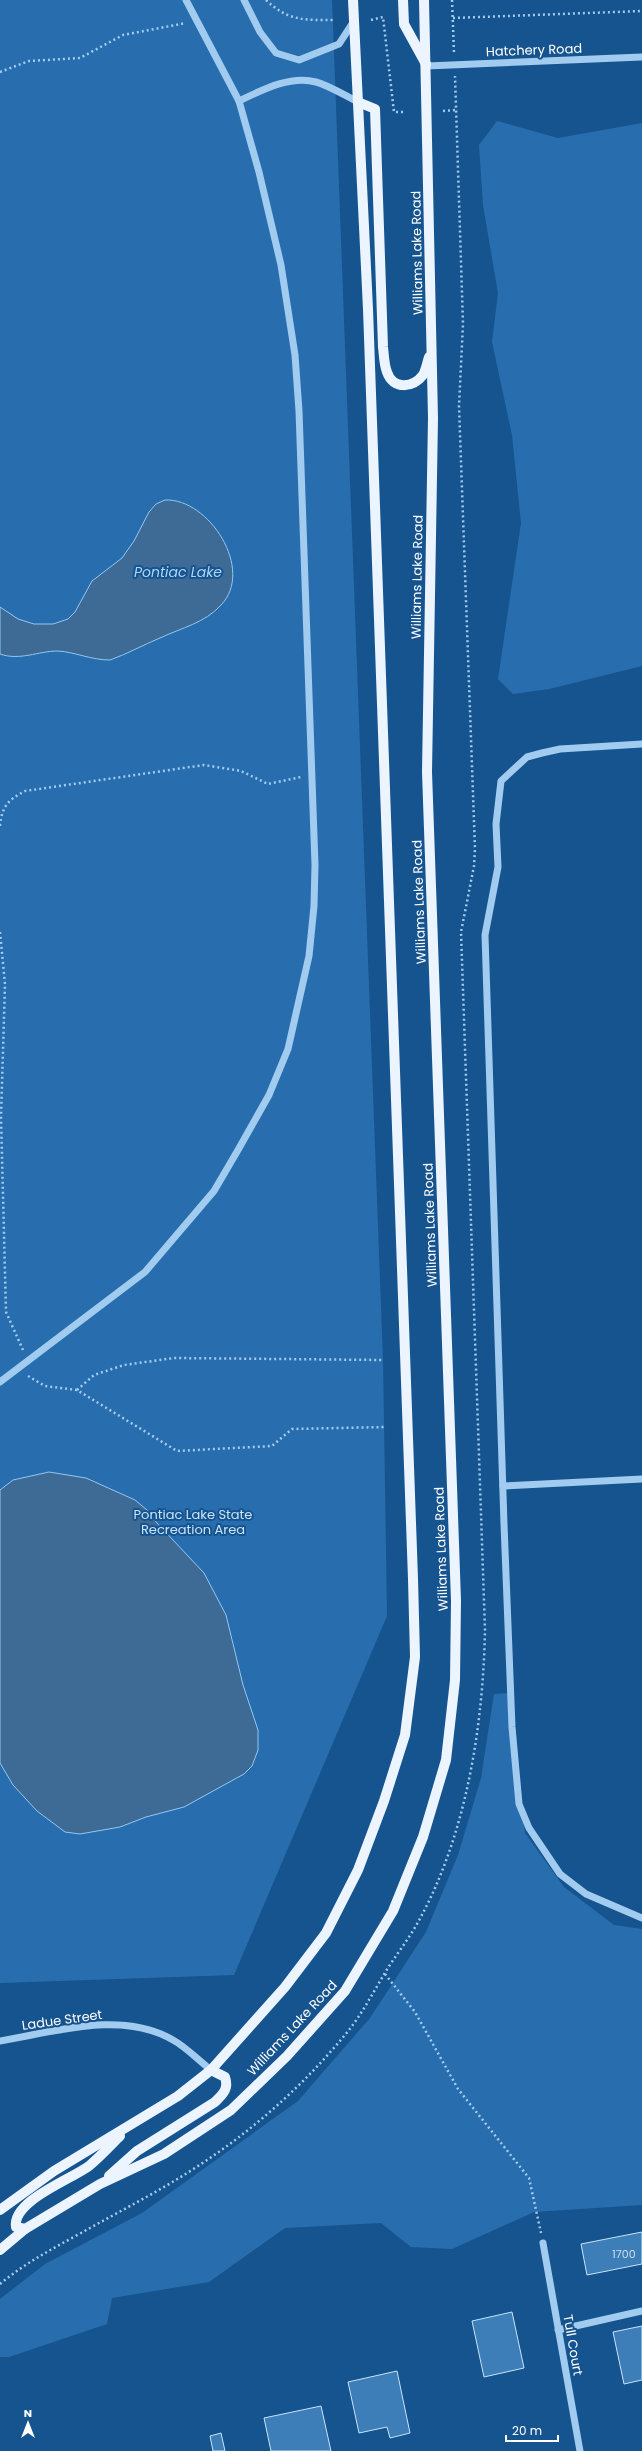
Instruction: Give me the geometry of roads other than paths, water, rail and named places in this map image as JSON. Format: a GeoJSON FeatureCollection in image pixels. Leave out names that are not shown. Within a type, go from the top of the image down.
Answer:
{"type":"FeatureCollection","features":[{"type":"Feature","properties":{"kind":"main road"},"geometry":{"type":"LineString","coordinates":[[0,2210],[54,2171],[178,2096],[211,2070],[286,1987],[326,1933],[358,1870],[384,1801],[405,1735],[415,1657],[368,333],[353,0]]}},
{"type":"Feature","properties":{"kind":"main road"},"geometry":{"type":"LineString","coordinates":[[403,0],[404,24],[427,66]]}},
{"type":"Feature","properties":{"kind":"main road","name":"Williams Lake Road"},"geometry":{"type":"LineString","coordinates":[[0,2250],[25,2229],[100,2184],[164,2154],[231,2110],[287,2056],[346,1991],[393,1910],[423,1837],[446,1760],[456,1680],[456,1601],[428,772],[432,350],[427,66],[424,0]]}},
{"type":"Feature","properties":{"kind":"main road"},"geometry":{"type":"LineString","coordinates":[[358,102],[375,109],[383,347],[387,372],[392,382],[402,386],[413,384],[424,374],[432,350]]}},
{"type":"Feature","properties":{"kind":"main road"},"geometry":{"type":"LineString","coordinates":[[100,2184],[137,2151],[215,2102],[224,2093],[227,2082],[225,2077],[211,2070]]}},
{"type":"Feature","properties":{"kind":"main road"},"geometry":{"type":"LineString","coordinates":[[25,2229],[16,2227],[15,2221],[25,2205],[88,2166],[135,2122]]}},
{"type":"Feature","properties":{"kind":"street"},"geometry":{"type":"LineString","coordinates":[[0,1382],[145,1272],[214,1191],[269,1095],[288,1049],[309,956],[314,872],[299,411],[295,355],[278,251],[239,101],[186,0]]}},
{"type":"Feature","properties":{"kind":"street"},"geometry":{"type":"LineString","coordinates":[[244,0],[260,32],[276,53],[299,60],[339,44],[354,21]]}},
{"type":"Feature","properties":{"kind":"street","name":"Hatchery Road"},"geometry":{"type":"LineString","coordinates":[[427,66],[642,58]]}},
{"type":"Feature","properties":{"kind":"street"},"geometry":{"type":"LineString","coordinates":[[239,101],[266,88],[294,81],[315,82],[358,102]]}},
{"type":"Feature","properties":{"kind":"street"},"geometry":{"type":"LineString","coordinates":[[642,744],[560,749],[527,757],[502,781],[496,824],[498,867],[485,936],[512,1727],[519,1804],[532,1834],[560,1874],[586,1894],[642,1918]]}},
{"type":"Feature","properties":{"kind":"street"},"geometry":{"type":"LineString","coordinates":[[503,1486],[642,1479]]}},
{"type":"Feature","properties":{"kind":"street","name":"Ladue Street"},"geometry":{"type":"LineString","coordinates":[[0,2041],[92,2026],[136,2025],[172,2040],[211,2070]]}},
{"type":"Feature","properties":{"kind":"street","name":"Tull Court"},"geometry":{"type":"LineString","coordinates":[[543,2243],[580,2451]]}},
{"type":"Feature","properties":{"kind":"street"},"geometry":{"type":"LineString","coordinates":[[558,2330],[642,2311]]}},
{"type":"Feature","properties":{"kind":"water","name":"Pontiac Lake"},"geometry":{"type":"Polygon","coordinates":[[[165,500],[181,503],[197,511],[211,523],[222,539],[230,556],[233,574],[230,590],[221,605],[215,611],[200,621],[110,660],[96,659],[58,651],[22,656],[7,656],[0,654],[0,607],[18,619],[34,624],[53,624],[68,619],[75,612],[92,581],[122,558],[134,541],[149,512],[156,504],[165,500]]]}},
{"type":"Feature","properties":{"kind":"water"},"geometry":{"type":"Polygon","coordinates":[[[49,1472],[86,1478],[135,1500],[147,1510],[157,1523],[204,1573],[226,1615],[243,1685],[258,1730],[258,1750],[252,1766],[244,1774],[184,1807],[146,1817],[120,1827],[80,1834],[65,1832],[37,1811],[13,1785],[0,1763],[0,1490],[13,1480],[49,1472]]]}},
{"type":"Feature","properties":{"kind":"park label","name":"Pontiac Lake State Recreation Area"},"geometry":{"type":"Point","coordinates":[193,1522]}}]}
